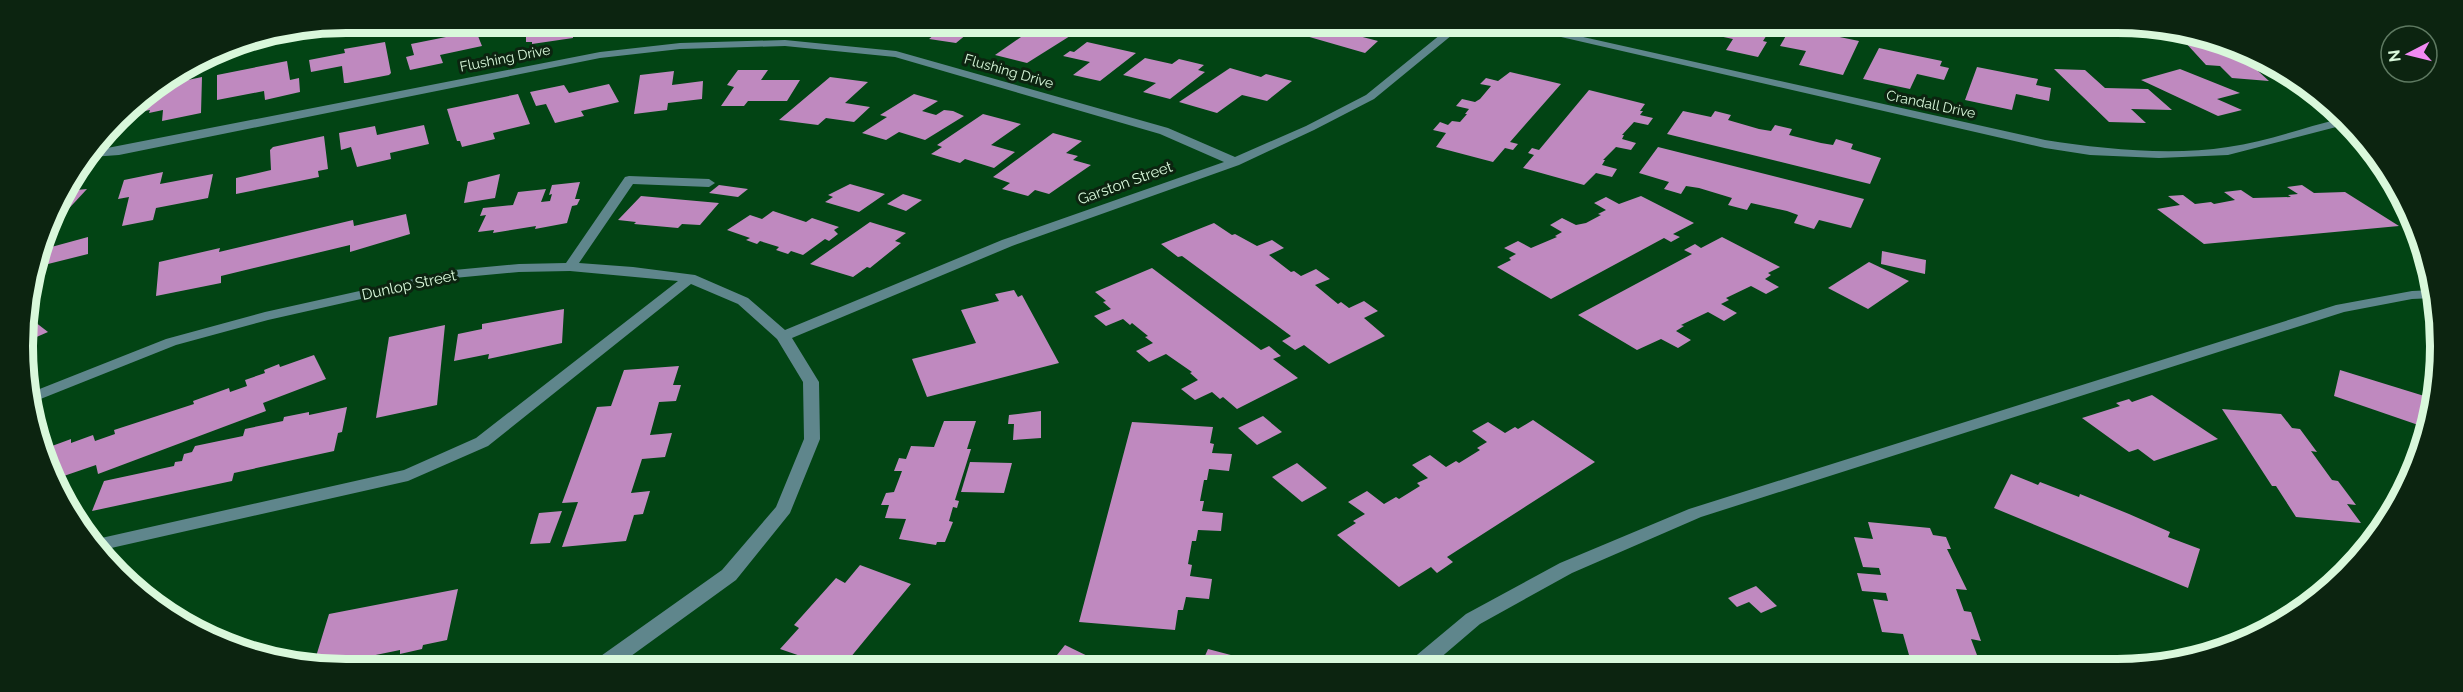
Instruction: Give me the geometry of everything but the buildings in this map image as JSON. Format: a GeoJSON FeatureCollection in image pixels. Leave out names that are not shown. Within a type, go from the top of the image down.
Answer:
{"type":"FeatureCollection","features":[{"type":"Feature","properties":{"kind":"street","name":"Garston Street"},"geometry":{"type":"LineString","coordinates":[[783,336],[1007,243],[1235,162],[1370,97],[1449,33]]}},
{"type":"Feature","properties":{"kind":"street","name":"Crandall Drive"},"geometry":{"type":"LineString","coordinates":[[1549,33],[2045,144],[2090,151],[2159,154],[2228,151],[2336,123]]}},
{"type":"Feature","properties":{"kind":"street","name":"Flushing Drive"},"geometry":{"type":"LineString","coordinates":[[100,153],[600,55],[680,46],[785,43],[896,54],[1164,131],[1235,162]]}},
{"type":"Feature","properties":{"kind":"street"},"geometry":{"type":"LineString","coordinates":[[570,267],[629,180],[709,183]]}},
{"type":"Feature","properties":{"kind":"street","name":"Dunlop Street"},"geometry":{"type":"LineString","coordinates":[[37,395],[171,342],[265,316],[454,274],[519,268],[570,267],[690,278],[743,301],[783,336],[811,382],[812,439],[784,509],[729,575],[612,659]]}},
{"type":"Feature","properties":{"kind":"street"},"geometry":{"type":"LineString","coordinates":[[104,543],[408,475],[482,442],[690,278]]}},
{"type":"Feature","properties":{"kind":"street"},"geometry":{"type":"LineString","coordinates":[[1426,659],[1483,613],[1566,568],[1695,513],[2341,309],[2425,294]]}}]}
